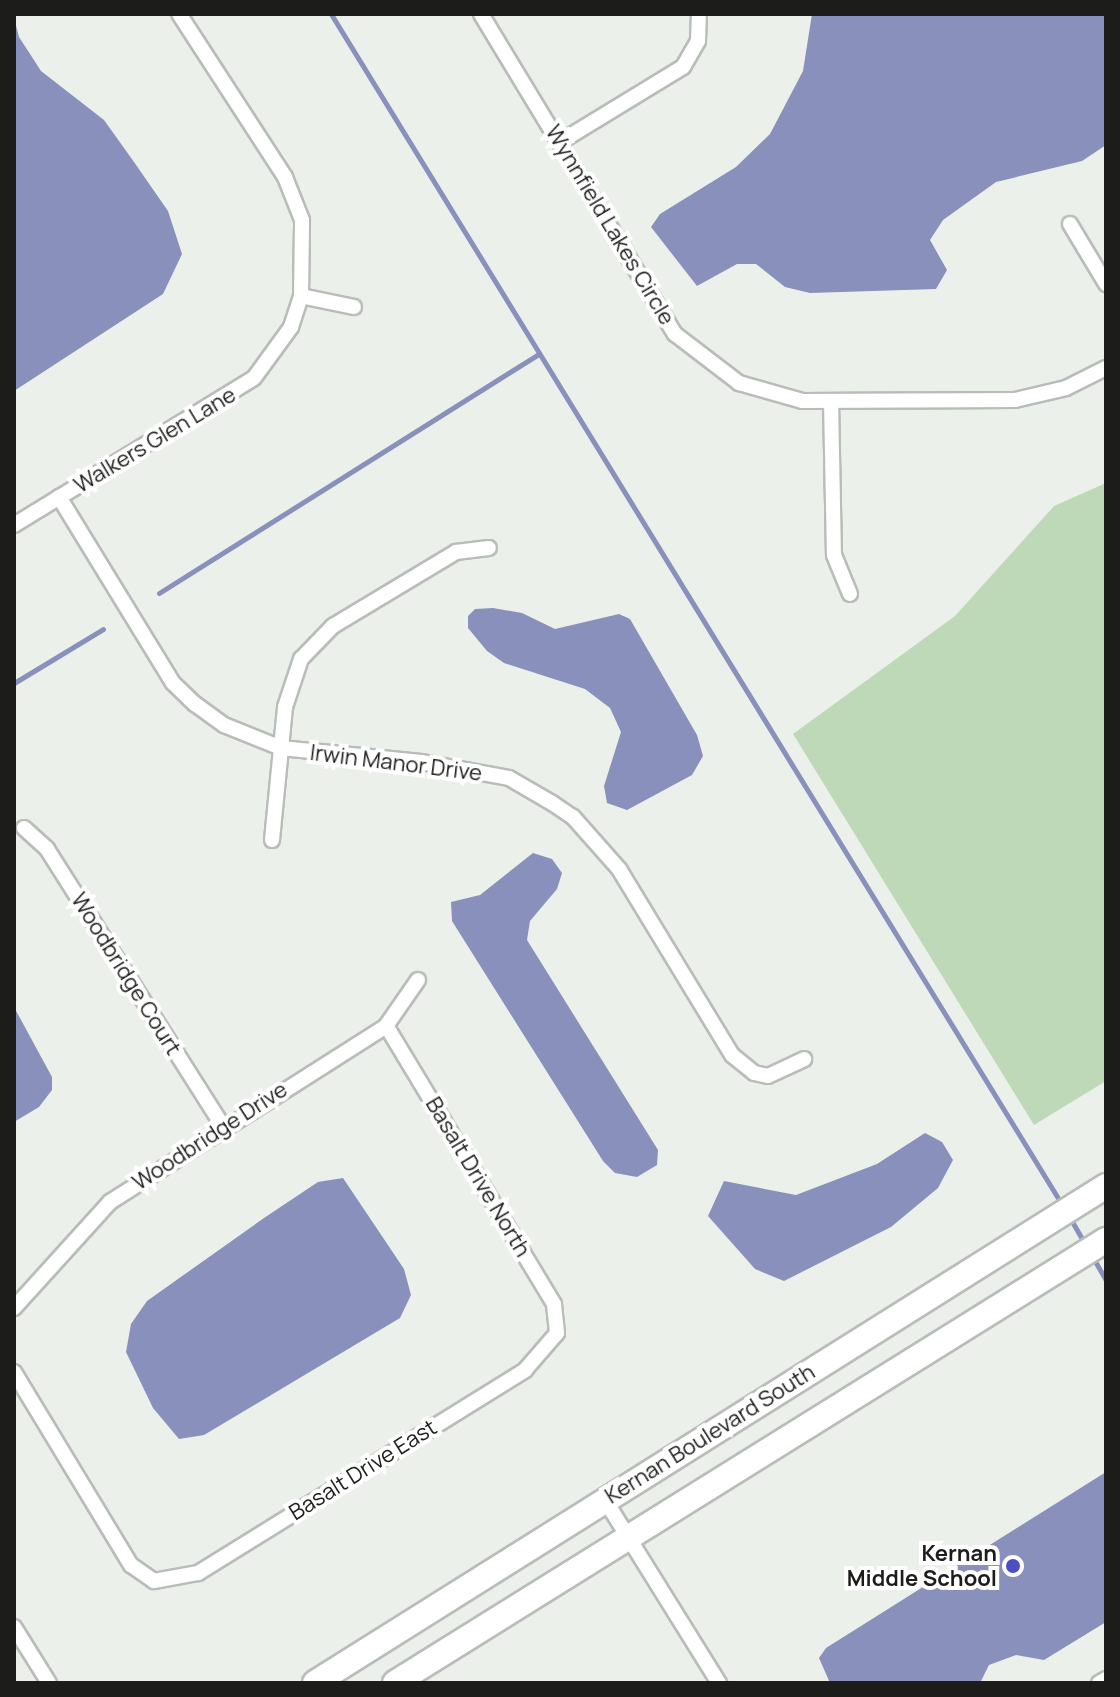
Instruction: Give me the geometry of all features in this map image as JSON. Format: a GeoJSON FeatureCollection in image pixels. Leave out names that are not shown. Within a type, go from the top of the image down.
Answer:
{"type":"FeatureCollection","features":[{"type":"Feature","properties":{"kind":"main road","name":"Kernan Boulevard South"},"geometry":{"type":"LineString","coordinates":[[315,1683],[1096,1192]]}},
{"type":"Feature","properties":{"kind":"main road","name":"Kernan Boulevard South"},"geometry":{"type":"LineString","coordinates":[[395,1683],[1106,1240]]}},
{"type":"Feature","properties":{"kind":"street"},"geometry":{"type":"LineString","coordinates":[[179,14],[285,177],[302,220],[301,296],[354,307]]}},
{"type":"Feature","properties":{"kind":"street","name":"Wynnfield Lakes Circle"},"geometry":{"type":"LineString","coordinates":[[481,14],[656,305],[689,347],[723,374],[758,392],[831,401],[1015,400],[1066,388],[1106,368]]}},
{"type":"Feature","properties":{"kind":"street"},"geometry":{"type":"LineString","coordinates":[[560,142],[683,67],[698,41],[699,14]]}},
{"type":"Feature","properties":{"kind":"street"},"geometry":{"type":"LineString","coordinates":[[1070,224],[1106,284]]}},
{"type":"Feature","properties":{"kind":"street","name":"Walkers Glen Lane"},"geometry":{"type":"LineString","coordinates":[[14,525],[254,378],[291,327],[301,296]]}},
{"type":"Feature","properties":{"kind":"street"},"geometry":{"type":"LineString","coordinates":[[831,401],[834,555],[850,594]]}},
{"type":"Feature","properties":{"kind":"street","name":"Irwin Manor Drive"},"geometry":{"type":"LineString","coordinates":[[59,497],[173,683],[224,725],[281,748],[421,762],[509,778],[573,817],[619,869],[732,1055],[754,1073],[768,1076],[804,1059]]}},
{"type":"Feature","properties":{"kind":"street"},"geometry":{"type":"LineString","coordinates":[[272,840],[289,687],[301,659],[321,637],[456,552],[489,548]]}},
{"type":"Feature","properties":{"kind":"street","name":"Woodbridge Court"},"geometry":{"type":"LineString","coordinates":[[24,828],[47,849],[223,1126]]}},
{"type":"Feature","properties":{"kind":"street","name":"Woodbridge Drive"},"geometry":{"type":"LineString","coordinates":[[14,1308],[110,1202],[223,1126],[386,1026],[418,980]]}},
{"type":"Feature","properties":{"kind":"street","name":"Basalt Drive North"},"geometry":{"type":"LineString","coordinates":[[386,1026],[554,1304],[557,1333]]}},
{"type":"Feature","properties":{"kind":"street","name":"Basalt Drive East"},"geometry":{"type":"LineString","coordinates":[[14,1372],[131,1565],[154,1581],[180,1579],[211,1565],[525,1370],[557,1333]]}},
{"type":"Feature","properties":{"kind":"street"},"geometry":{"type":"LineString","coordinates":[[605,1500],[719,1683]]}},
{"type":"Feature","properties":{"kind":"street"},"geometry":{"type":"LineString","coordinates":[[14,1627],[49,1683]]}},
{"type":"Feature","properties":{"kind":"street"},"geometry":{"type":"LineString","coordinates":[[1099,1683],[1106,1679]]}},
{"type":"Feature","properties":{"kind":"green space"},"geometry":{"type":"Polygon","coordinates":[[[1106,483],[1106,1081],[1034,1125],[793,734],[955,616],[1054,506],[1106,483]]]}},
{"type":"Feature","properties":{"kind":"water"},"geometry":{"type":"Polygon","coordinates":[[[812,14],[1106,14],[1106,145],[1082,161],[996,182],[943,220],[930,240],[947,270],[936,289],[810,293],[785,287],[756,264],[737,264],[697,286],[651,227],[660,214],[736,167],[770,134],[803,71],[812,14]]]}},
{"type":"Feature","properties":{"kind":"water"},"geometry":{"type":"Polygon","coordinates":[[[14,18],[19,37],[41,71],[104,120],[134,162],[168,211],[182,254],[163,294],[14,391],[14,18]]]}},
{"type":"Feature","properties":{"kind":"water"},"geometry":{"type":"Polygon","coordinates":[[[493,608],[522,613],[555,629],[619,614],[630,619],[697,735],[703,756],[692,775],[627,810],[607,803],[604,786],[621,732],[610,708],[585,689],[504,663],[487,651],[468,628],[468,616],[475,609],[493,608]]]}},
{"type":"Feature","properties":{"kind":"water"},"geometry":{"type":"Polygon","coordinates":[[[533,853],[552,859],[562,873],[557,889],[530,921],[527,940],[658,1150],[657,1165],[637,1177],[615,1173],[603,1161],[452,921],[451,902],[480,895],[533,853]]]}},
{"type":"Feature","properties":{"kind":"water"},"geometry":{"type":"Polygon","coordinates":[[[14,1007],[52,1077],[52,1090],[39,1107],[14,1122],[14,1007]]]}},
{"type":"Feature","properties":{"kind":"water"},"geometry":{"type":"Polygon","coordinates":[[[925,1133],[942,1142],[953,1160],[938,1188],[891,1227],[784,1281],[755,1269],[708,1216],[724,1181],[796,1195],[877,1164],[925,1133]]]}},
{"type":"Feature","properties":{"kind":"water"},"geometry":{"type":"Polygon","coordinates":[[[343,1178],[404,1269],[411,1295],[400,1318],[204,1435],[179,1439],[153,1408],[126,1352],[131,1324],[147,1301],[264,1218],[318,1182],[343,1178]]]}},
{"type":"Feature","properties":{"kind":"water","name":"Kernan Middle School"},"geometry":{"type":"Polygon","coordinates":[[[1106,1472],[1106,1622],[1044,1660],[1016,1655],[989,1665],[980,1683],[830,1683],[819,1658],[826,1648],[1106,1472]]]}},
{"type":"Feature","properties":{"kind":"waterway"},"geometry":{"type":"LineString","coordinates":[[331,14],[1063,1206]]}},
{"type":"Feature","properties":{"kind":"waterway"},"geometry":{"type":"LineString","coordinates":[[159,593],[538,354]]}},
{"type":"Feature","properties":{"kind":"waterway"},"geometry":{"type":"LineString","coordinates":[[14,683],[103,629]]}},
{"type":"Feature","properties":{"kind":"waterway"},"geometry":{"type":"LineString","coordinates":[[1070,1218],[1085,1244]]}},
{"type":"Feature","properties":{"kind":"waterway"},"geometry":{"type":"LineString","coordinates":[[1092,1256],[1106,1280]]}},
{"type":"Feature","properties":{"kind":"place","name":"Kernan Middle School"},"geometry":{"type":"Point","coordinates":[1013,1566]}}]}
